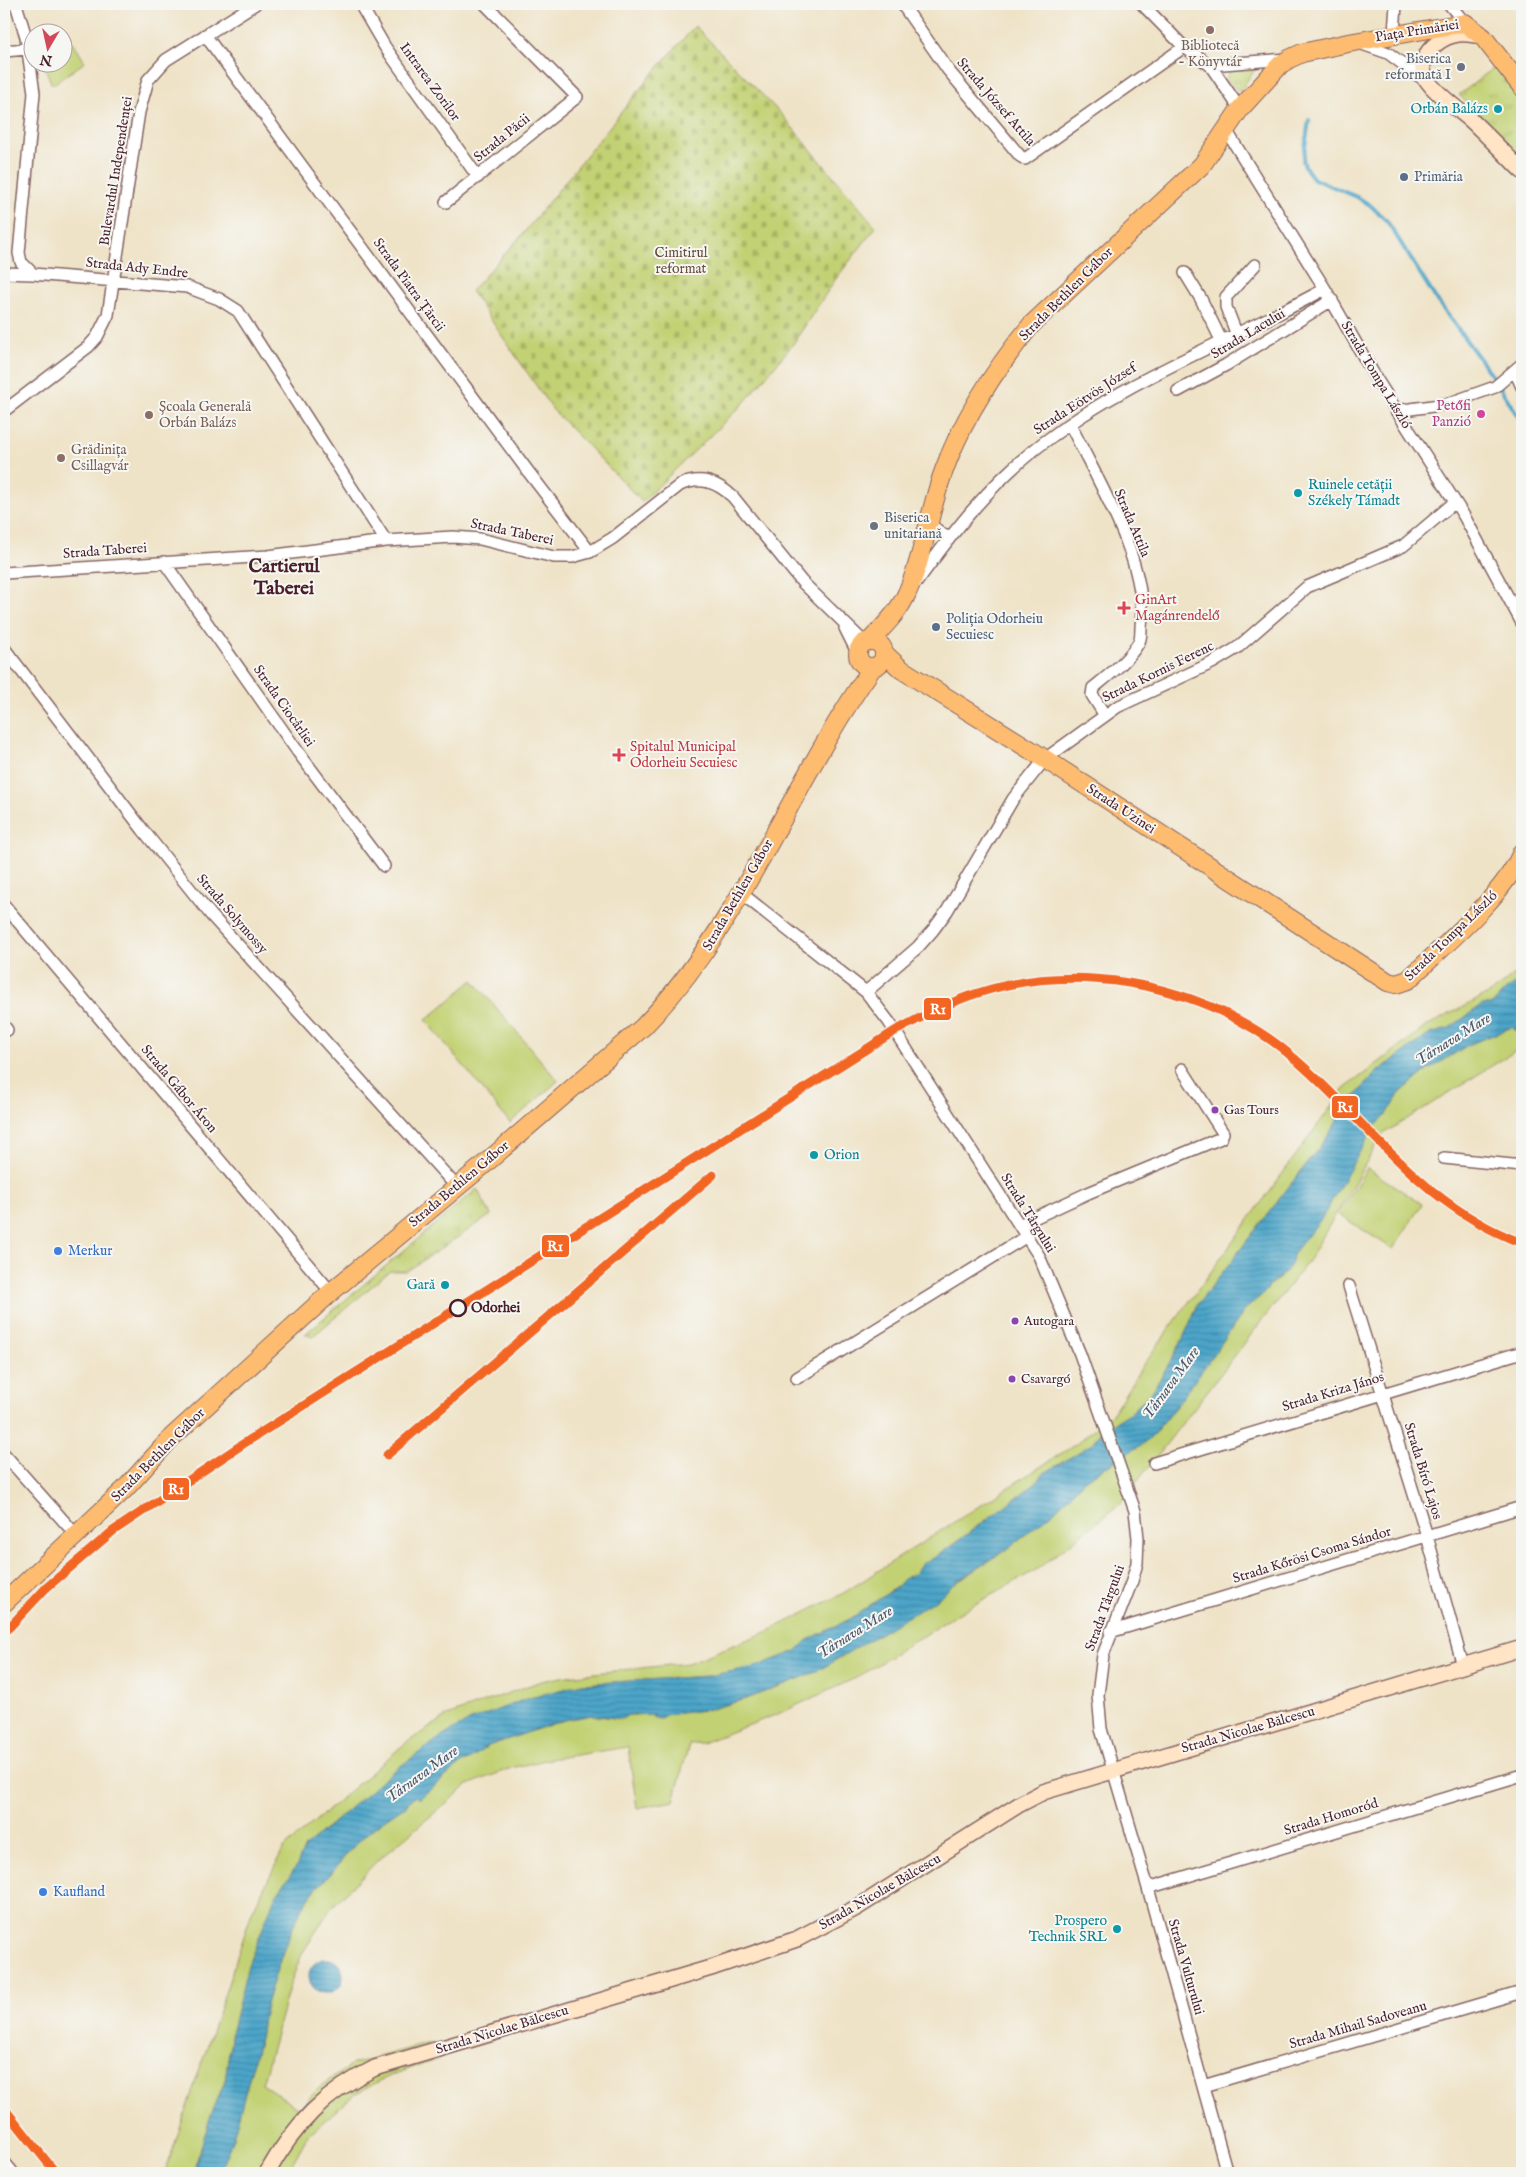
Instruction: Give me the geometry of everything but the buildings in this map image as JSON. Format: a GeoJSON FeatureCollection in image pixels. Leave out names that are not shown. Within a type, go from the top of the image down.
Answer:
{"type":"FeatureCollection","features":[{"type":"Feature","properties":{"kind":"main road","name":"Piața Primăriei"},"geometry":{"type":"LineString","coordinates":[[1289,58],[1302,53],[1348,43],[1465,23],[1483,37],[1522,87]]}},
{"type":"Feature","properties":{"kind":"main road","name":"Piața Primăriei"},"geometry":{"type":"LineString","coordinates":[[1483,37],[1455,34],[1447,36],[1433,46],[1426,54],[1423,74],[1429,83],[1522,171]]}},
{"type":"Feature","properties":{"kind":"main road","name":"Strada Bethlen Gábor"},"geometry":{"type":"LineString","coordinates":[[4,1603],[126,1489],[172,1437],[331,1292],[456,1186],[480,1168],[643,1027],[694,968],[742,893],[890,619],[907,594],[942,474],[976,404],[1016,343],[1032,324],[1194,172],[1240,109],[1280,65],[1289,58]]}},
{"type":"Feature","properties":{"kind":"main road","name":"Strada Uzinei"},"geometry":{"type":"LineString","coordinates":[[871,654],[901,669],[1046,759],[1339,952]]}},
{"type":"Feature","properties":{"kind":"main road","name":"Strada Tompa László"},"geometry":{"type":"LineString","coordinates":[[1339,952],[1388,982],[1396,984],[1408,980],[1498,891],[1512,874],[1522,852]]}},
{"type":"Feature","properties":{"kind":"main road","name":"Strada Nicolae Bălcescu"},"geometry":{"type":"LineString","coordinates":[[267,2173],[288,2140],[318,2105],[335,2090],[375,2068],[705,1969],[797,1939],[858,1907],[1020,1804],[1043,1792],[1522,1648]]}},
{"type":"Feature","properties":{"kind":"street"},"geometry":{"type":"LineString","coordinates":[[16,4],[22,26]]}},
{"type":"Feature","properties":{"kind":"street","name":"Bulevardul Independenței"},"geometry":{"type":"LineString","coordinates":[[4,411],[80,353],[96,337],[108,315],[115,280],[139,112],[145,87],[152,73],[166,60],[255,4]]}},
{"type":"Feature","properties":{"kind":"street","name":"Intrarea Zorilor"},"geometry":{"type":"LineString","coordinates":[[360,4],[385,47],[478,177]]}},
{"type":"Feature","properties":{"kind":"street","name":"Strada Păcii"},"geometry":{"type":"LineString","coordinates":[[446,202],[576,97],[485,4]]}},
{"type":"Feature","properties":{"kind":"street","name":"Strada József Attila"},"geometry":{"type":"LineString","coordinates":[[902,4],[948,70],[1020,156],[1025,159],[1030,158],[1184,47]]}},
{"type":"Feature","properties":{"kind":"street"},"geometry":{"type":"LineString","coordinates":[[1142,4],[1184,47],[1210,65],[1240,109]]}},
{"type":"Feature","properties":{"kind":"street"},"geometry":{"type":"LineString","coordinates":[[1394,34],[1396,4]]}},
{"type":"Feature","properties":{"kind":"street"},"geometry":{"type":"LineString","coordinates":[[1449,4],[1465,23]]}},
{"type":"Feature","properties":{"kind":"street","name":"Strada Piatra Țărcii"},"geometry":{"type":"LineString","coordinates":[[206,35],[527,470],[590,552]]}},
{"type":"Feature","properties":{"kind":"street","name":"Piața Primăriei"},"geometry":{"type":"LineString","coordinates":[[1348,43],[1371,45],[1380,48],[1429,83]]}},
{"type":"Feature","properties":{"kind":"street"},"geometry":{"type":"LineString","coordinates":[[4,51],[22,50]]}},
{"type":"Feature","properties":{"kind":"street"},"geometry":{"type":"LineString","coordinates":[[1210,65],[1289,58]]}},
{"type":"Feature","properties":{"kind":"street"},"geometry":{"type":"LineString","coordinates":[[31,72],[34,112],[19,253],[26,269],[33,274]]}},
{"type":"Feature","properties":{"kind":"street","name":"Strada Tompa László"},"geometry":{"type":"LineString","coordinates":[[1226,130],[1332,300],[1396,411],[1455,502],[1522,622]]}},
{"type":"Feature","properties":{"kind":"street"},"geometry":{"type":"LineString","coordinates":[[1237,335],[1226,307],[1226,297],[1256,265]]}},
{"type":"Feature","properties":{"kind":"street","name":"Strada Ady Endre"},"geometry":{"type":"LineString","coordinates":[[4,273],[115,280],[197,290],[219,299],[238,312],[386,540]]}},
{"type":"Feature","properties":{"kind":"street"},"geometry":{"type":"LineString","coordinates":[[1185,273],[1201,299],[1222,342]]}},
{"type":"Feature","properties":{"kind":"street","name":"Strada Eötvös József"},"geometry":{"type":"LineString","coordinates":[[907,594],[949,538],[1013,468],[1043,442],[1146,377],[1237,335],[1325,289]]}},
{"type":"Feature","properties":{"kind":"street","name":"Strada Lacului"},"geometry":{"type":"LineString","coordinates":[[1178,391],[1234,361],[1332,300]]}},
{"type":"Feature","properties":{"kind":"street"},"geometry":{"type":"LineString","coordinates":[[1396,411],[1447,404],[1499,384],[1519,367]]}},
{"type":"Feature","properties":{"kind":"street"},"geometry":{"type":"LineString","coordinates":[[1519,367],[1522,387]]}},
{"type":"Feature","properties":{"kind":"street","name":"Strada Attila"},"geometry":{"type":"LineString","coordinates":[[1070,424],[1119,526],[1136,570],[1142,596],[1140,641],[1117,669],[1093,688],[1092,695],[1104,714]]}},
{"type":"Feature","properties":{"kind":"street","name":"Strada Taberei"},"geometry":{"type":"LineString","coordinates":[[4,573],[268,556],[386,540],[466,536],[554,557],[572,557],[590,552],[613,538],[680,486],[695,480],[712,482],[733,497],[802,582],[841,620],[871,654]]}},
{"type":"Feature","properties":{"kind":"street","name":"Strada Kornis Ferenc"},"geometry":{"type":"LineString","coordinates":[[866,992],[918,947],[933,930],[947,911],[1013,799],[1046,759],[1104,714],[1132,699],[1212,663],[1237,648],[1297,594],[1325,579],[1397,550],[1455,502]]}},
{"type":"Feature","properties":{"kind":"street"},"geometry":{"type":"LineString","coordinates":[[929,523],[942,535],[949,538]]}},
{"type":"Feature","properties":{"kind":"street","name":"Strada Ciocârliei"},"geometry":{"type":"LineString","coordinates":[[164,562],[298,752],[384,866]]}},
{"type":"Feature","properties":{"kind":"street","name":"Strada Solymossy"},"geometry":{"type":"LineString","coordinates":[[4,648],[28,676],[143,830],[211,915],[456,1186]]}},
{"type":"Feature","properties":{"kind":"street","name":"Strada Târgului"},"geometry":{"type":"LineString","coordinates":[[742,893],[866,992],[902,1039],[1039,1256],[1080,1354],[1135,1511],[1138,1553],[1132,1581],[1110,1632],[1103,1655],[1098,1695],[1100,1729],[1112,1770]]}},
{"type":"Feature","properties":{"kind":"street","name":"Strada Gábor Áron"},"geometry":{"type":"LineString","coordinates":[[4,905],[331,1292]]}},
{"type":"Feature","properties":{"kind":"street"},"geometry":{"type":"LineString","coordinates":[[4,1026],[7,1030],[4,1032]]}},
{"type":"Feature","properties":{"kind":"street"},"geometry":{"type":"LineString","coordinates":[[1019,1225],[1088,1193],[1221,1138],[1223,1133],[1182,1069]]}},
{"type":"Feature","properties":{"kind":"street"},"geometry":{"type":"LineString","coordinates":[[1444,1158],[1522,1166]]}},
{"type":"Feature","properties":{"kind":"street"},"geometry":{"type":"LineString","coordinates":[[797,1378],[1027,1236]]}},
{"type":"Feature","properties":{"kind":"street","name":"Strada Bíró Lajos"},"geometry":{"type":"LineString","coordinates":[[1349,1286],[1428,1536],[1463,1666]]}},
{"type":"Feature","properties":{"kind":"street","name":"Strada Kriza János"},"geometry":{"type":"LineString","coordinates":[[1154,1463],[1382,1392],[1522,1352]]}},
{"type":"Feature","properties":{"kind":"street"},"geometry":{"type":"LineString","coordinates":[[4,1454],[77,1536]]}},
{"type":"Feature","properties":{"kind":"street","name":"Strada Kőrösi Csoma Sándor"},"geometry":{"type":"LineString","coordinates":[[1110,1632],[1522,1507]]}},
{"type":"Feature","properties":{"kind":"street","name":"Strada Vulturului"},"geometry":{"type":"LineString","coordinates":[[1112,1770],[1148,1888],[1227,2173]]}},
{"type":"Feature","properties":{"kind":"street","name":"Strada Homoród"},"geometry":{"type":"LineString","coordinates":[[1148,1888],[1522,1775]]}},
{"type":"Feature","properties":{"kind":"street","name":"Strada Mihail Sadoveanu"},"geometry":{"type":"LineString","coordinates":[[1203,2086],[1522,1992]]}},
{"type":"Feature","properties":{"kind":"street"},"geometry":{"type":"LineString","coordinates":[[4,2162],[13,2173]]}},
{"type":"Feature","properties":{"kind":"green space","name":"Cimitirul reformat"},"geometry":{"type":"Polygon","coordinates":[[[695,26],[781,114],[876,227],[835,280],[793,344],[743,404],[642,502],[553,410],[471,291],[522,235],[648,79],[695,26]]]}},
{"type":"Feature","properties":{"kind":"green space"},"geometry":{"type":"Polygon","coordinates":[[[72,41],[85,62],[72,71],[72,41]]]}},
{"type":"Feature","properties":{"kind":"green space"},"geometry":{"type":"Polygon","coordinates":[[[1496,66],[1522,99],[1522,160],[1459,95],[1496,66]]]}},
{"type":"Feature","properties":{"kind":"green space"},"geometry":{"type":"Polygon","coordinates":[[[1256,68],[1239,92],[1226,79],[1230,70],[1256,68]]]}},
{"type":"Feature","properties":{"kind":"green space"},"geometry":{"type":"Polygon","coordinates":[[[47,72],[71,72],[52,85],[47,72]]]}},
{"type":"Feature","properties":{"kind":"green space"},"geometry":{"type":"Polygon","coordinates":[[[1522,968],[1522,980],[1506,990],[1492,1005],[1482,1005],[1448,1029],[1430,1034],[1378,1071],[1350,1101],[1325,1140],[1198,1304],[1181,1343],[1154,1389],[1133,1411],[1101,1431],[1092,1444],[1043,1474],[1032,1486],[936,1557],[923,1563],[914,1574],[905,1578],[898,1586],[850,1619],[806,1641],[796,1651],[755,1667],[708,1676],[582,1684],[526,1699],[472,1720],[441,1737],[391,1773],[305,1847],[296,1867],[275,1897],[232,2030],[225,2081],[211,2115],[193,2173],[165,2173],[252,1912],[284,1848],[403,1745],[447,1716],[541,1681],[567,1676],[688,1663],[769,1631],[842,1594],[1076,1444],[1113,1413],[1143,1365],[1344,1089],[1428,1025],[1494,991],[1522,968]]]}},
{"type":"Feature","properties":{"kind":"green space"},"geometry":{"type":"Polygon","coordinates":[[[473,980],[558,1081],[510,1123],[426,1020],[473,980]]]}},
{"type":"Feature","properties":{"kind":"green space"},"geometry":{"type":"Polygon","coordinates":[[[1522,1016],[1522,1047],[1383,1134],[1309,1260],[1118,1506],[1036,1570],[954,1616],[858,1677],[778,1714],[702,1743],[689,1744],[674,1801],[637,1808],[628,1747],[550,1759],[511,1768],[468,1785],[378,1860],[330,1909],[302,1954],[290,1984],[262,2084],[299,2108],[322,2085],[353,2064],[433,2042],[438,2059],[392,2075],[356,2093],[308,2135],[287,2173],[219,2173],[233,2138],[261,2034],[269,1995],[293,1926],[313,1892],[367,1834],[407,1805],[408,1801],[416,1796],[419,1798],[463,1762],[469,1760],[488,1746],[564,1720],[592,1715],[622,1719],[628,1715],[654,1714],[659,1719],[665,1715],[711,1709],[749,1698],[816,1672],[1003,1552],[1055,1511],[1084,1480],[1149,1440],[1180,1401],[1246,1309],[1267,1290],[1269,1285],[1279,1279],[1293,1254],[1322,1218],[1374,1126],[1386,1116],[1400,1093],[1425,1072],[1468,1045],[1512,1027],[1516,1031],[1522,1016]]]}},
{"type":"Feature","properties":{"kind":"green space"},"geometry":{"type":"Polygon","coordinates":[[[1367,1168],[1422,1204],[1393,1249],[1338,1214],[1367,1168]]]}},
{"type":"Feature","properties":{"kind":"green space"},"geometry":{"type":"Polygon","coordinates":[[[477,1189],[491,1215],[407,1271],[390,1271],[312,1337],[305,1334],[477,1189]]]}},
{"type":"Feature","properties":{"kind":"water","name":"Târnava Mare"},"geometry":{"type":"Polygon","coordinates":[[[1522,980],[1522,1016],[1516,1031],[1512,1027],[1468,1045],[1425,1072],[1400,1093],[1386,1116],[1374,1127],[1322,1218],[1293,1254],[1293,1259],[1288,1268],[1246,1309],[1180,1401],[1149,1440],[1084,1480],[1055,1511],[1003,1552],[960,1579],[937,1599],[816,1672],[749,1698],[711,1709],[665,1715],[659,1719],[652,1717],[654,1714],[628,1715],[622,1719],[592,1715],[564,1720],[488,1746],[469,1760],[463,1762],[419,1799],[416,1796],[407,1805],[367,1834],[313,1892],[293,1926],[269,1995],[261,2034],[233,2138],[219,2173],[193,2173],[211,2115],[225,2081],[232,2030],[248,1965],[275,1897],[296,1867],[305,1847],[391,1773],[441,1737],[471,1720],[526,1699],[582,1684],[708,1676],[755,1667],[796,1651],[806,1641],[850,1619],[898,1586],[905,1578],[914,1574],[923,1563],[936,1557],[1032,1486],[1043,1474],[1092,1444],[1101,1431],[1133,1411],[1154,1389],[1181,1343],[1198,1304],[1325,1140],[1350,1101],[1378,1071],[1430,1034],[1448,1029],[1482,1005],[1492,1005],[1506,990],[1522,980]]]}},
{"type":"Feature","properties":{"kind":"water"},"geometry":{"type":"Polygon","coordinates":[[[326,1959],[338,1964],[343,1976],[338,1988],[326,1993],[314,1988],[309,1976],[314,1964],[326,1959]]]}},
{"type":"Feature","properties":{"kind":"waterway"},"geometry":{"type":"LineString","coordinates":[[1309,120],[1303,161],[1307,170],[1314,179],[1357,197],[1370,205],[1387,221],[1436,299],[1498,384],[1522,423]]}},
{"type":"Feature","properties":{"kind":"waterway"},"geometry":{"type":"LineString","coordinates":[[1518,1021],[1522,1033]]}},
{"type":"Feature","properties":{"kind":"transit line","name":"R1"},"geometry":{"type":"LineString","coordinates":[[4,1633],[46,1588],[113,1531],[243,1444],[895,1031],[946,1005],[978,993],[1014,984],[1052,979],[1090,979],[1128,983],[1165,991],[1201,1003],[1236,1019],[1268,1038],[1299,1062],[1394,1157],[1440,1197],[1492,1230],[1522,1243]]}},
{"type":"Feature","properties":{"kind":"transit line","name":"R1"},"geometry":{"type":"LineString","coordinates":[[387,1455],[713,1175]]}},
{"type":"Feature","properties":{"kind":"transit line","name":"R1"},"geometry":{"type":"LineString","coordinates":[[4,2108],[56,2173]]}},
{"type":"Feature","properties":{"kind":"place","name":"Bibliotecă - Könyvtár"},"geometry":{"type":"Point","coordinates":[1210,30]}},
{"type":"Feature","properties":{"kind":"place","name":"Biserica reformată I"},"geometry":{"type":"Point","coordinates":[1461,67]}},
{"type":"Feature","properties":{"kind":"place","name":"Orbán Balázs"},"geometry":{"type":"Point","coordinates":[1498,109]}},
{"type":"Feature","properties":{"kind":"place","name":"Primăria"},"geometry":{"type":"Point","coordinates":[1404,177]}},
{"type":"Feature","properties":{"kind":"place","name":"Petőfi Panzió"},"geometry":{"type":"Point","coordinates":[1481,414]}},
{"type":"Feature","properties":{"kind":"place","name":"Școala Generală Orbán Balázs"},"geometry":{"type":"Point","coordinates":[149,415]}},
{"type":"Feature","properties":{"kind":"place","name":"Grădinița Csillagvár"},"geometry":{"type":"Point","coordinates":[61,458]}},
{"type":"Feature","properties":{"kind":"place","name":"Ruinele cetății Székely Támadt"},"geometry":{"type":"Point","coordinates":[1298,493]}},
{"type":"Feature","properties":{"kind":"place","name":"Biserica unitariană"},"geometry":{"type":"Point","coordinates":[874,526]}},
{"type":"Feature","properties":{"kind":"place","name":"GinArt Magánrendelő"},"geometry":{"type":"Point","coordinates":[1124,608]}},
{"type":"Feature","properties":{"kind":"place","name":"Poliția Odorheiu Secuiesc"},"geometry":{"type":"Point","coordinates":[936,627]}},
{"type":"Feature","properties":{"kind":"place","name":"Spitalul Municipal Odorheiu Secuiesc"},"geometry":{"type":"Point","coordinates":[619,755]}},
{"type":"Feature","properties":{"kind":"place","name":"Gas Tours"},"geometry":{"type":"Point","coordinates":[1215,1110]}},
{"type":"Feature","properties":{"kind":"place","name":"Orion"},"geometry":{"type":"Point","coordinates":[814,1155]}},
{"type":"Feature","properties":{"kind":"place","name":"Merkur"},"geometry":{"type":"Point","coordinates":[58,1251]}},
{"type":"Feature","properties":{"kind":"place","name":"Gară"},"geometry":{"type":"Point","coordinates":[445,1285]}},
{"type":"Feature","properties":{"kind":"place","name":"Odorhei"},"geometry":{"type":"Point","coordinates":[458,1308]}},
{"type":"Feature","properties":{"kind":"place","name":"Autogara"},"geometry":{"type":"Point","coordinates":[1015,1321]}},
{"type":"Feature","properties":{"kind":"place","name":"Csavargó"},"geometry":{"type":"Point","coordinates":[1012,1379]}},
{"type":"Feature","properties":{"kind":"place","name":"Kaufland"},"geometry":{"type":"Point","coordinates":[43,1892]}},
{"type":"Feature","properties":{"kind":"place","name":"Prospero Technik SRL"},"geometry":{"type":"Point","coordinates":[1117,1929]}},
{"type":"Feature","properties":{"kind":"district","name":"Cartierul Taberei"},"geometry":{"type":"Point","coordinates":[284,578]}}]}
